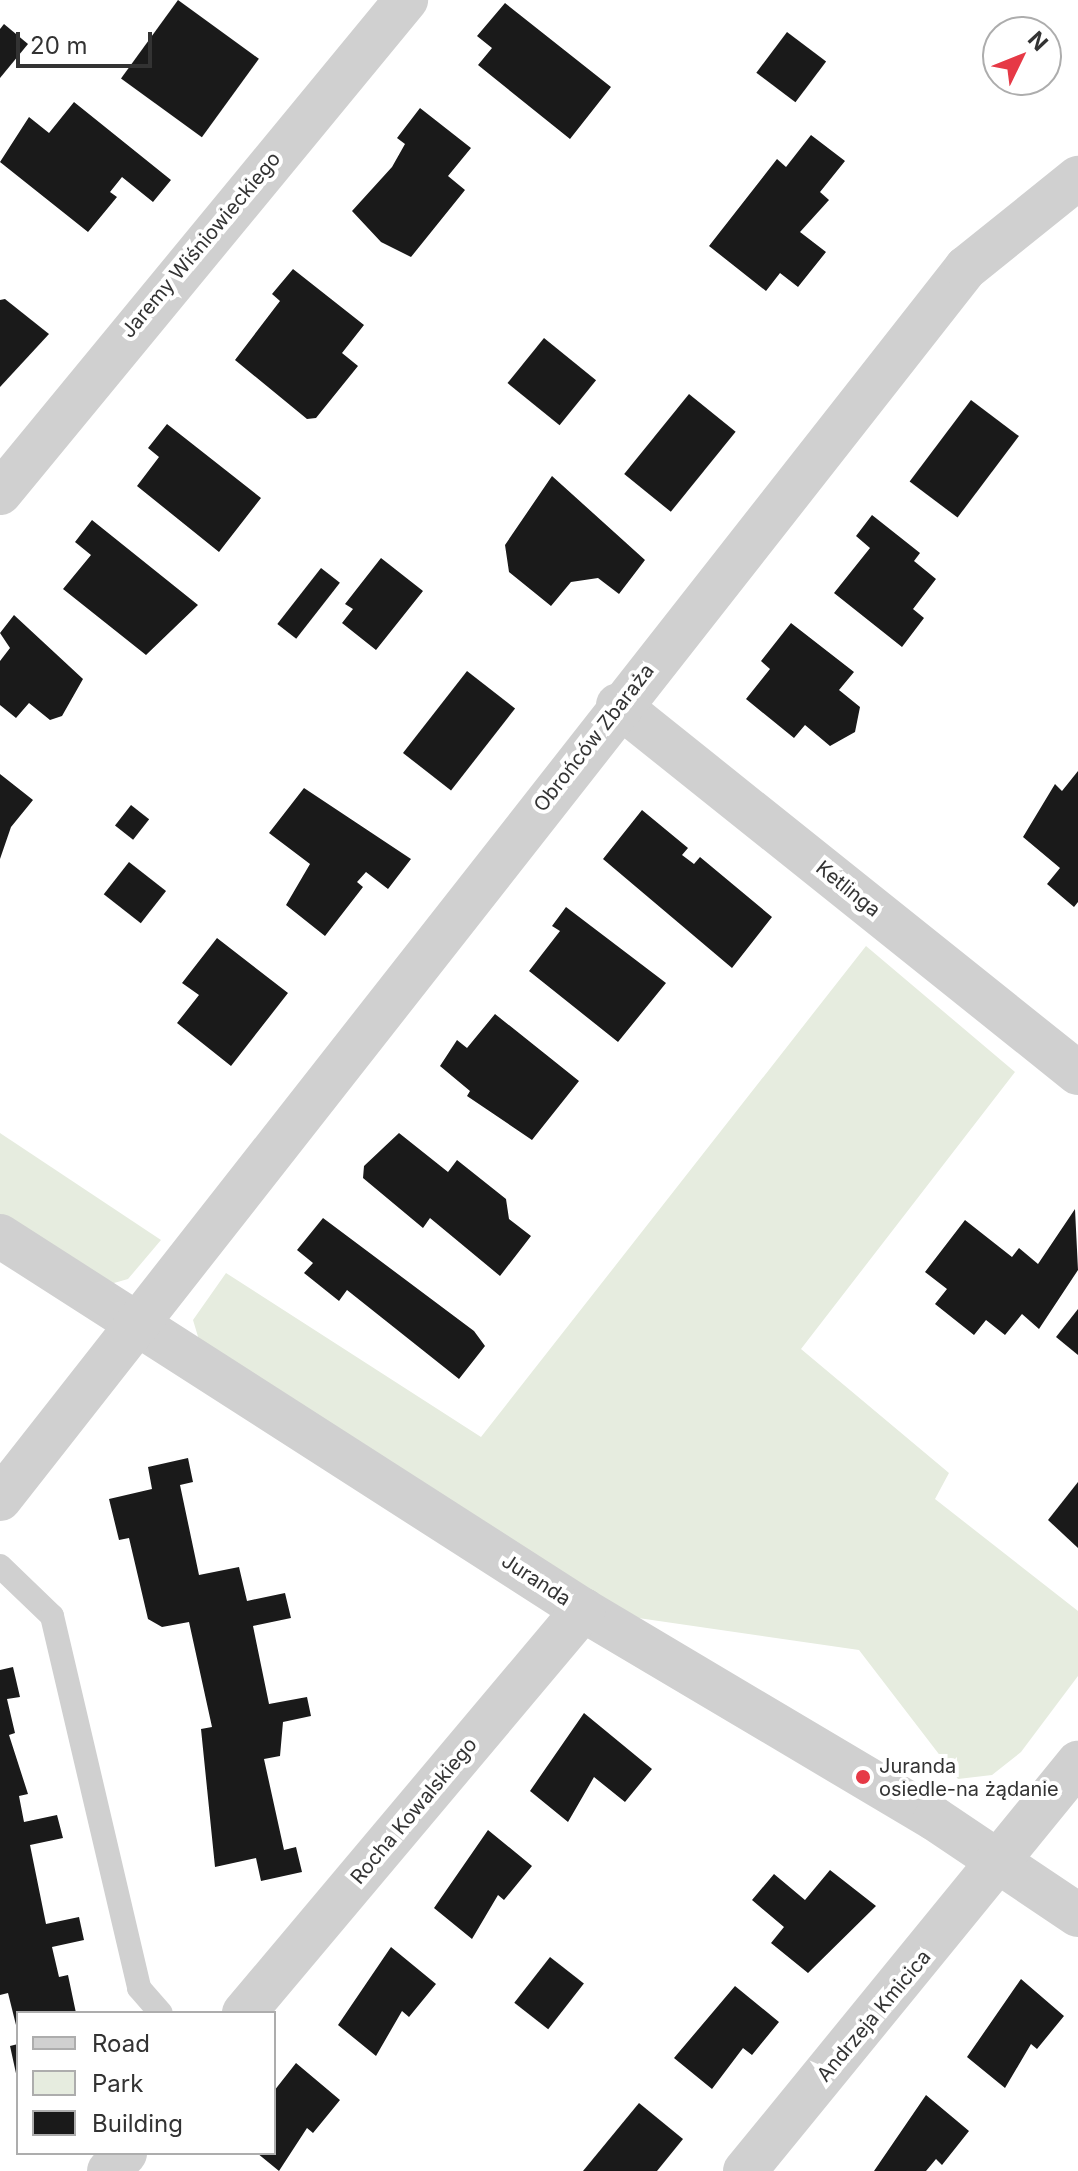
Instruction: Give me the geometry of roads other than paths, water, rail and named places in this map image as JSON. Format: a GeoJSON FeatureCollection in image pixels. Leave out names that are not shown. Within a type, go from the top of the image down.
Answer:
{"type":"FeatureCollection","features":[{"type":"Feature","properties":{"kind":"street","name":"Jaremy Wiśniowieckiego"},"geometry":{"type":"LineString","coordinates":[[0,493],[406,0]]}},
{"type":"Feature","properties":{"kind":"street","name":"Obrońców Zbaraża"},"geometry":{"type":"LineString","coordinates":[[0,1499],[141,1327],[618,705],[966,268],[1078,178]]}},
{"type":"Feature","properties":{"kind":"street","name":"Ketlinga"},"geometry":{"type":"LineString","coordinates":[[618,705],[1078,1073]]}},
{"type":"Feature","properties":{"kind":"street","name":"Juranda"},"geometry":{"type":"LineString","coordinates":[[0,1236],[583,1610],[1003,1862],[1078,1915]]}},
{"type":"Feature","properties":{"kind":"street","name":"Rocha Kowalskiego"},"geometry":{"type":"LineString","coordinates":[[246,2011],[583,1610]]}},
{"type":"Feature","properties":{"kind":"street"},"geometry":{"type":"LineString","coordinates":[[1003,1862],[1078,1763]]}},
{"type":"Feature","properties":{"kind":"street","name":"Andrzeja Kmicica"},"geometry":{"type":"LineString","coordinates":[[745,2171],[1003,1862]]}},
{"type":"Feature","properties":{"kind":"street"},"geometry":{"type":"LineString","coordinates":[[109,2171],[123,2155]]}},
{"type":"Feature","properties":{"kind":"lane"},"geometry":{"type":"LineString","coordinates":[[0,1566],[52,1616],[139,1988],[159,2011]]}},
{"type":"Feature","properties":{"kind":"place","name":"Juranda osiedle-na żądanie"},"geometry":{"type":"Point","coordinates":[863,1777]}}]}
